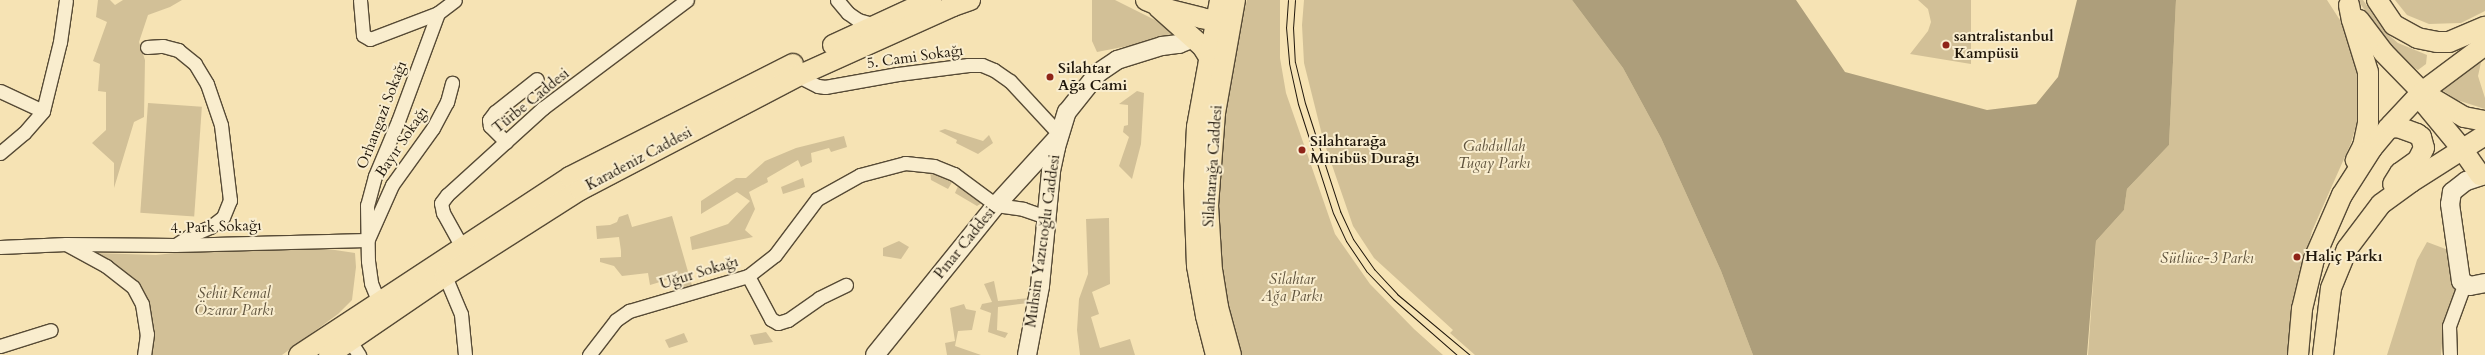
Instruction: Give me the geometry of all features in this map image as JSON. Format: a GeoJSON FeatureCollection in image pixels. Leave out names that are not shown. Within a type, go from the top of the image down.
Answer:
{"type":"FeatureCollection","features":[{"type":"Feature","properties":{"kind":"main road","name":"Karadeniz Caddesi"},"geometry":{"type":"LineString","coordinates":[[329,355],[354,348],[384,308],[462,247],[577,174],[768,76],[931,0]]}},
{"type":"Feature","properties":{"kind":"main road","name":"Karadeniz Caddesi"},"geometry":{"type":"LineString","coordinates":[[300,355],[445,276],[580,190],[798,76],[953,6],[970,0]]}},
{"type":"Feature","properties":{"kind":"main road"},"geometry":{"type":"LineString","coordinates":[[2377,0],[2394,25],[2417,38],[2437,42],[2449,42],[2485,27]]}},
{"type":"Feature","properties":{"kind":"main road"},"geometry":{"type":"LineString","coordinates":[[2348,2],[2374,41],[2422,92],[2460,115],[2485,121]]}},
{"type":"Feature","properties":{"kind":"main road"},"geometry":{"type":"LineString","coordinates":[[2298,355],[2302,309],[2314,260],[2363,146],[2368,109],[2368,72],[2348,2]]}},
{"type":"Feature","properties":{"kind":"main road"},"geometry":{"type":"LineString","coordinates":[[1162,3],[1226,8]]}},
{"type":"Feature","properties":{"kind":"main road"},"geometry":{"type":"LineString","coordinates":[[1162,3],[1202,46],[1210,57]]}},
{"type":"Feature","properties":{"kind":"main road","name":"Silahtarağa Caddesi"},"geometry":{"type":"LineString","coordinates":[[1216,355],[1200,284],[1194,222],[1197,127],[1210,57],[1226,8]]}},
{"type":"Feature","properties":{"kind":"main road","name":"Silahtarağa Caddesi"},"geometry":{"type":"LineString","coordinates":[[1226,8],[1215,114],[1208,206],[1212,271],[1218,307],[1231,355]]}},
{"type":"Feature","properties":{"kind":"main road","name":"Muhsin Yazıcıoğlu Caddesi"},"geometry":{"type":"LineString","coordinates":[[1027,355],[1040,286],[1051,171],[1067,112],[1098,73],[1117,60],[1162,46],[1178,44],[1194,38]]}},
{"type":"Feature","properties":{"kind":"main road"},"geometry":{"type":"LineString","coordinates":[[2342,195],[2388,128],[2422,92],[2485,45]]}},
{"type":"Feature","properties":{"kind":"main road"},"geometry":{"type":"LineString","coordinates":[[2422,92],[2424,103],[2483,175],[2466,181],[2452,192],[2451,215],[2461,281],[2464,285],[2470,286],[2485,283]]}},
{"type":"Feature","properties":{"kind":"main road"},"geometry":{"type":"LineString","coordinates":[[2323,355],[2331,288],[2336,272],[2347,249],[2381,204],[2400,173],[2418,160],[2424,148],[2421,137],[2417,134],[2398,127],[2388,128]]}},
{"type":"Feature","properties":{"kind":"main road","name":"Pınar Caddesi"},"geometry":{"type":"LineString","coordinates":[[875,355],[996,204],[1060,135]]}},
{"type":"Feature","properties":{"kind":"main road"},"geometry":{"type":"LineString","coordinates":[[2381,204],[2411,182],[2485,135]]}},
{"type":"Feature","properties":{"kind":"street"},"geometry":{"type":"LineString","coordinates":[[0,153],[24,133],[43,111],[60,42],[66,0]]}},
{"type":"Feature","properties":{"kind":"street"},"geometry":{"type":"LineString","coordinates":[[360,0],[363,35],[370,39],[438,13],[455,0]]}},
{"type":"Feature","properties":{"kind":"street","name":"Türbe Caddesi"},"geometry":{"type":"LineString","coordinates":[[462,247],[447,223],[442,204],[446,195],[544,108],[687,0]]}},
{"type":"Feature","properties":{"kind":"street"},"geometry":{"type":"LineString","coordinates":[[836,0],[848,13],[866,24],[876,25]]}},
{"type":"Feature","properties":{"kind":"street","name":"Orhangazi Sokağı"},"geometry":{"type":"LineString","coordinates":[[384,308],[371,284],[367,240],[367,204],[374,176],[398,122],[438,13]]}},
{"type":"Feature","properties":{"kind":"street"},"geometry":{"type":"LineString","coordinates":[[844,41],[850,32],[851,23],[848,13]]}},
{"type":"Feature","properties":{"kind":"street"},"geometry":{"type":"LineString","coordinates":[[147,47],[163,46],[178,50],[195,64],[207,84],[221,125],[230,188],[230,200],[223,217],[210,227],[191,235],[175,245]]}},
{"type":"Feature","properties":{"kind":"street","name":"5. Cami Sokağı"},"geometry":{"type":"LineString","coordinates":[[798,76],[818,86],[825,87],[898,74],[968,65],[982,66],[994,70],[1010,82],[1060,135]]}},
{"type":"Feature","properties":{"kind":"street"},"geometry":{"type":"LineString","coordinates":[[506,142],[490,126],[489,120],[494,112],[537,79]]}},
{"type":"Feature","properties":{"kind":"street","name":"Bayır Sokağı"},"geometry":{"type":"LineString","coordinates":[[367,240],[392,185],[433,128],[447,102],[452,83]]}},
{"type":"Feature","properties":{"kind":"street"},"geometry":{"type":"LineString","coordinates":[[0,91],[43,111]]}},
{"type":"Feature","properties":{"kind":"street","name":"Uğur Sokağı"},"geometry":{"type":"LineString","coordinates":[[589,355],[616,320],[629,311],[748,276],[776,255],[817,199],[860,175],[905,163],[934,166],[954,174],[996,204],[1023,209],[1046,217]]}},
{"type":"Feature","properties":{"kind":"street","name":"4. Park Sokağı"},"geometry":{"type":"LineString","coordinates":[[0,247],[66,244],[175,245],[367,240]]}},
{"type":"Feature","properties":{"kind":"street"},"geometry":{"type":"LineString","coordinates":[[66,244],[106,266],[132,286],[142,304],[147,334],[144,355]]}},
{"type":"Feature","properties":{"kind":"street"},"geometry":{"type":"LineString","coordinates":[[445,276],[461,314],[465,355]]}},
{"type":"Feature","properties":{"kind":"street"},"geometry":{"type":"LineString","coordinates":[[748,276],[771,319],[778,323],[788,320],[819,298],[846,285]]}},
{"type":"Feature","properties":{"kind":"street"},"geometry":{"type":"LineString","coordinates":[[2450,355],[2449,326],[2464,285]]}},
{"type":"Feature","properties":{"kind":"street"},"geometry":{"type":"LineString","coordinates":[[0,346],[51,330]]}},
{"type":"Feature","properties":{"kind":"green space"},"geometry":{"type":"Polygon","coordinates":[[[98,0],[110,0],[115,5],[123,0],[182,0],[170,7],[148,15],[139,42],[145,60],[144,117],[134,122],[114,188],[114,163],[92,143],[106,130],[106,92],[98,91],[100,64],[93,61],[107,22],[96,17],[98,0]]]}},
{"type":"Feature","properties":{"kind":"green space"},"geometry":{"type":"Polygon","coordinates":[[[1092,0],[1115,0],[1155,20],[1175,35],[1174,37],[1097,52],[1092,41],[1092,0]]]}},
{"type":"Feature","properties":{"kind":"green space","name":"Silahtar Ağa Parkı"},"geometry":{"type":"Polygon","coordinates":[[[1247,0],[1280,0],[1280,58],[1286,93],[1335,234],[1370,284],[1414,329],[1443,355],[1239,355],[1219,261],[1215,203],[1224,90],[1247,0]]]}},
{"type":"Feature","properties":{"kind":"green space","name":"Gabdullah Tugay Parkı"},"geometry":{"type":"Polygon","coordinates":[[[1304,0],[1572,0],[1623,68],[1661,138],[1721,271],[1753,355],[1475,355],[1450,333],[1453,330],[1374,258],[1353,226],[1323,139],[1304,63],[1302,25],[1304,0]]]}},
{"type":"Feature","properties":{"kind":"green space"},"geometry":{"type":"Polygon","coordinates":[[[1918,0],[1971,0],[1971,64],[1910,54],[1928,31],[1931,22],[1928,9],[1918,0]]]}},
{"type":"Feature","properties":{"kind":"green space","name":"Sütlüce-3 Parkı"},"geometry":{"type":"Polygon","coordinates":[[[2176,0],[2327,0],[2347,31],[2354,50],[2360,92],[2358,119],[2351,143],[2312,231],[2292,311],[2292,355],[2088,355],[2096,241],[2124,210],[2127,189],[2169,145],[2176,0]]]}},
{"type":"Feature","properties":{"kind":"green space"},"geometry":{"type":"Polygon","coordinates":[[[2358,0],[2363,0],[2385,32],[2398,43],[2427,55],[2426,64],[2418,70],[2410,65],[2380,34],[2358,0]]]}},
{"type":"Feature","properties":{"kind":"green space"},"geometry":{"type":"Polygon","coordinates":[[[2395,0],[2485,0],[2485,11],[2461,23],[2429,24],[2407,15],[2395,0]]]}},
{"type":"Feature","properties":{"kind":"green space"},"geometry":{"type":"Polygon","coordinates":[[[2482,58],[2478,76],[2485,98],[2485,109],[2457,100],[2442,90],[2482,58]]]}},
{"type":"Feature","properties":{"kind":"green space"},"geometry":{"type":"Polygon","coordinates":[[[1137,91],[1144,93],[1141,144],[1132,179],[1119,166],[1129,137],[1123,132],[1124,126],[1128,125],[1128,105],[1119,104],[1137,91]]]}},
{"type":"Feature","properties":{"kind":"green space"},"geometry":{"type":"Polygon","coordinates":[[[148,103],[202,107],[194,216],[140,213],[148,103]]]}},
{"type":"Feature","properties":{"kind":"green space"},"geometry":{"type":"Polygon","coordinates":[[[945,129],[983,141],[989,135],[993,143],[978,154],[956,143],[957,140],[939,131],[945,129]]]}},
{"type":"Feature","properties":{"kind":"green space"},"geometry":{"type":"Polygon","coordinates":[[[844,136],[847,147],[831,152],[829,148],[811,153],[812,162],[801,167],[798,160],[767,178],[768,182],[749,192],[755,209],[745,230],[753,237],[692,250],[690,237],[728,224],[750,201],[737,192],[701,214],[701,201],[736,178],[746,178],[765,161],[796,148],[844,136]]]}},
{"type":"Feature","properties":{"kind":"green space"},"geometry":{"type":"Polygon","coordinates":[[[930,170],[954,179],[948,189],[931,180],[930,170]]]}},
{"type":"Feature","properties":{"kind":"green space"},"geometry":{"type":"Polygon","coordinates":[[[803,178],[805,187],[783,194],[781,187],[803,178]]]}},
{"type":"Feature","properties":{"kind":"green space"},"geometry":{"type":"Polygon","coordinates":[[[959,184],[982,203],[977,206],[955,193],[959,184]]]}},
{"type":"Feature","properties":{"kind":"green space"},"geometry":{"type":"Polygon","coordinates":[[[628,214],[632,227],[672,216],[693,289],[675,293],[670,279],[650,285],[648,273],[622,276],[614,266],[600,262],[600,258],[621,257],[621,251],[619,237],[597,239],[596,226],[610,225],[617,222],[619,217],[628,214]]]}},
{"type":"Feature","properties":{"kind":"green space"},"geometry":{"type":"Polygon","coordinates":[[[1109,218],[1110,284],[1092,292],[1099,314],[1091,317],[1100,348],[1130,339],[1135,355],[1080,355],[1077,330],[1079,299],[1088,274],[1086,219],[1109,218]]]}},
{"type":"Feature","properties":{"kind":"green space"},"geometry":{"type":"Polygon","coordinates":[[[899,241],[909,247],[901,259],[883,256],[883,248],[899,241]]]}},
{"type":"Feature","properties":{"kind":"green space"},"geometry":{"type":"Polygon","coordinates":[[[2427,242],[2451,251],[2457,287],[2444,319],[2441,355],[2387,355],[2417,260],[2427,242]]]}},
{"type":"Feature","properties":{"kind":"green space","name":"Şehit Kemal Özarar Parkı"},"geometry":{"type":"Polygon","coordinates":[[[229,247],[315,247],[355,253],[356,267],[352,300],[338,314],[282,355],[151,355],[152,315],[135,279],[94,253],[156,255],[229,247]]]}},
{"type":"Feature","properties":{"kind":"green space"},"geometry":{"type":"Polygon","coordinates":[[[994,281],[998,301],[1030,298],[1028,303],[998,307],[997,330],[1008,333],[1005,338],[988,332],[991,313],[980,309],[982,304],[992,302],[984,284],[994,281]]]}},
{"type":"Feature","properties":{"kind":"green space"},"geometry":{"type":"Polygon","coordinates":[[[964,304],[966,309],[976,311],[972,330],[958,331],[955,346],[981,355],[947,355],[945,343],[955,341],[950,308],[964,304]]]}},
{"type":"Feature","properties":{"kind":"green space"},"geometry":{"type":"Polygon","coordinates":[[[766,332],[773,342],[754,345],[750,335],[766,332]]]}},
{"type":"Feature","properties":{"kind":"green space"},"geometry":{"type":"Polygon","coordinates":[[[684,333],[688,342],[669,348],[665,340],[684,333]]]}},
{"type":"Feature","properties":{"kind":"shaded area"},"geometry":{"type":"Polygon","coordinates":[[[1572,0],[1796,0],[1845,72],[1987,110],[2036,104],[2058,77],[2077,0],[2176,0],[2169,145],[2127,189],[2124,210],[2096,241],[2087,355],[1753,355],[1721,271],[1661,138],[1623,68],[1572,0]]]}},
{"type":"Feature","properties":{"kind":"tram line"},"geometry":{"type":"LineString","coordinates":[[1288,0],[1286,27],[1289,63],[1298,104],[1333,213],[1346,241],[1367,272],[1393,299],[1457,355]]}},
{"type":"Feature","properties":{"kind":"tram line"},"geometry":{"type":"LineString","coordinates":[[1295,0],[1293,27],[1295,62],[1305,103],[1340,211],[1353,239],[1374,269],[1397,294],[1470,355]]}},
{"type":"Feature","properties":{"kind":"place","name":"santralistanbul Kampüsü"},"geometry":{"type":"Point","coordinates":[1946,45]}},
{"type":"Feature","properties":{"kind":"place","name":"Silahtar Ağa Cami"},"geometry":{"type":"Point","coordinates":[1050,77]}},
{"type":"Feature","properties":{"kind":"place","name":"Silahtarağa Minibüs Durağı"},"geometry":{"type":"Point","coordinates":[1302,150]}},
{"type":"Feature","properties":{"kind":"place","name":"Haliç Parkı"},"geometry":{"type":"Point","coordinates":[2297,257]}}]}
